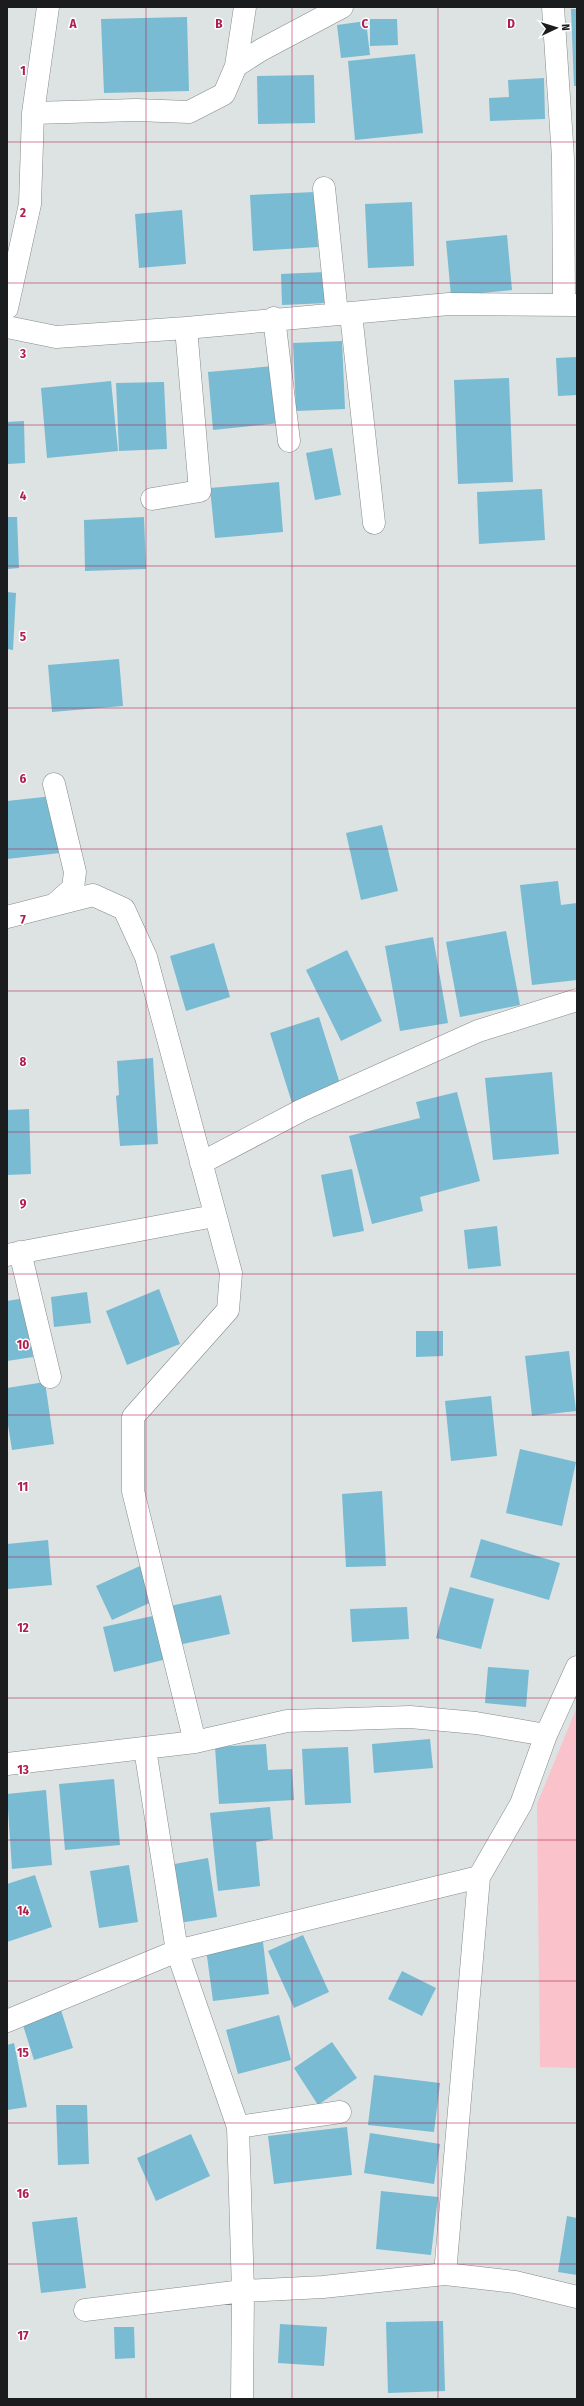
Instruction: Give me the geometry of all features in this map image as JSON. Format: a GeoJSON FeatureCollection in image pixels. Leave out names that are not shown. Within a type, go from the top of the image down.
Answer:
{"type":"FeatureCollection","features":[{"type":"Feature","properties":{"kind":"street"},"geometry":{"type":"LineString","coordinates":[[7,308],[30,204],[33,113],[48,7]]}},
{"type":"Feature","properties":{"kind":"street"},"geometry":{"type":"LineString","coordinates":[[33,113],[136,110],[189,112],[224,94],[236,66],[245,7]]}},
{"type":"Feature","properties":{"kind":"street"},"geometry":{"type":"LineString","coordinates":[[236,66],[261,50],[342,7]]}},
{"type":"Feature","properties":{"kind":"street"},"geometry":{"type":"LineString","coordinates":[[7,327],[56,336],[186,328],[274,318],[344,314],[449,304],[570,305],[563,158],[553,7]]}},
{"type":"Feature","properties":{"kind":"street"},"geometry":{"type":"LineString","coordinates":[[324,188],[374,523]]}},
{"type":"Feature","properties":{"kind":"street"},"geometry":{"type":"LineString","coordinates":[[274,318],[289,441]]}},
{"type":"Feature","properties":{"kind":"street"},"geometry":{"type":"LineString","coordinates":[[152,499],[200,491],[186,328]]}},
{"type":"Feature","properties":{"kind":"street"},"geometry":{"type":"LineString","coordinates":[[53,906],[73,888],[75,872],[54,784]]}},
{"type":"Feature","properties":{"kind":"street"},"geometry":{"type":"LineString","coordinates":[[7,917],[94,895],[124,909],[146,957],[214,1216],[231,1273],[228,1310],[133,1417],[133,1491],[195,1742]]}},
{"type":"Feature","properties":{"kind":"street"},"geometry":{"type":"LineString","coordinates":[[201,1163],[302,1110],[478,1031],[577,1000]]}},
{"type":"Feature","properties":{"kind":"street"},"geometry":{"type":"LineString","coordinates":[[50,1377],[14,1253],[214,1216]]}},
{"type":"Feature","properties":{"kind":"street"},"geometry":{"type":"LineString","coordinates":[[445,2274],[479,1877],[521,1804],[546,1735],[577,1667]]}},
{"type":"Feature","properties":{"kind":"street"},"geometry":{"type":"LineString","coordinates":[[7,1764],[195,1742],[287,1722],[410,1717],[476,1723],[546,1735]]}},
{"type":"Feature","properties":{"kind":"street"},"geometry":{"type":"LineString","coordinates":[[145,1749],[177,1951],[238,2127],[243,2291],[242,2399]]}},
{"type":"Feature","properties":{"kind":"street"},"geometry":{"type":"LineString","coordinates":[[7,2021],[177,1951],[479,1877]]}},
{"type":"Feature","properties":{"kind":"street"},"geometry":{"type":"LineString","coordinates":[[238,2127],[340,2112]]}},
{"type":"Feature","properties":{"kind":"street"},"geometry":{"type":"LineString","coordinates":[[85,2310],[243,2291],[323,2287],[445,2274],[515,2282],[577,2297]]}},
{"type":"Feature","properties":{"kind":"shaded area"},"geometry":{"type":"Polygon","coordinates":[[[577,1707],[577,2068],[540,2067],[537,1804],[577,1707]]]}},
{"type":"Feature","properties":{"kind":"building"},"geometry":{"type":"Polygon","coordinates":[[[571,9],[577,9],[577,86],[574,86],[571,9]]]}},
{"type":"Feature","properties":{"kind":"building"},"geometry":{"type":"Polygon","coordinates":[[[187,17],[189,91],[104,93],[101,19],[187,17]]]}},
{"type":"Feature","properties":{"kind":"building"},"geometry":{"type":"Polygon","coordinates":[[[370,19],[397,19],[398,45],[370,46],[370,19]]]}},
{"type":"Feature","properties":{"kind":"building"},"geometry":{"type":"Polygon","coordinates":[[[366,21],[370,55],[341,58],[337,25],[366,21]]]}},
{"type":"Feature","properties":{"kind":"building"},"geometry":{"type":"Polygon","coordinates":[[[415,54],[423,133],[355,140],[348,61],[415,54]]]}},
{"type":"Feature","properties":{"kind":"building"},"geometry":{"type":"Polygon","coordinates":[[[314,75],[315,123],[258,124],[257,76],[314,75]]]}},
{"type":"Feature","properties":{"kind":"building"},"geometry":{"type":"Polygon","coordinates":[[[544,78],[545,119],[490,121],[489,98],[509,97],[508,80],[544,78]]]}},
{"type":"Feature","properties":{"kind":"building"},"geometry":{"type":"Polygon","coordinates":[[[315,192],[318,247],[253,251],[250,195],[315,192]]]}},
{"type":"Feature","properties":{"kind":"building"},"geometry":{"type":"Polygon","coordinates":[[[412,202],[414,266],[368,268],[365,204],[412,202]]]}},
{"type":"Feature","properties":{"kind":"building"},"geometry":{"type":"Polygon","coordinates":[[[182,210],[186,264],[139,268],[135,214],[182,210]]]}},
{"type":"Feature","properties":{"kind":"building"},"geometry":{"type":"Polygon","coordinates":[[[507,235],[512,290],[451,296],[446,241],[507,235]]]}},
{"type":"Feature","properties":{"kind":"building"},"geometry":{"type":"Polygon","coordinates":[[[326,272],[327,303],[282,305],[281,274],[326,272]]]}},
{"type":"Feature","properties":{"kind":"building"},"geometry":{"type":"Polygon","coordinates":[[[342,341],[345,409],[296,411],[293,343],[342,341]]]}},
{"type":"Feature","properties":{"kind":"building"},"geometry":{"type":"Polygon","coordinates":[[[577,357],[577,395],[558,396],[556,358],[577,357]]]}},
{"type":"Feature","properties":{"kind":"building"},"geometry":{"type":"Polygon","coordinates":[[[274,366],[280,423],[213,430],[208,372],[274,366]]]}},
{"type":"Feature","properties":{"kind":"building"},"geometry":{"type":"Polygon","coordinates":[[[509,378],[513,482],[458,484],[454,380],[509,378]]]}},
{"type":"Feature","properties":{"kind":"building"},"geometry":{"type":"Polygon","coordinates":[[[111,381],[118,451],[47,458],[41,388],[111,381]]]}},
{"type":"Feature","properties":{"kind":"building"},"geometry":{"type":"Polygon","coordinates":[[[164,382],[167,449],[119,451],[116,383],[164,382]]]}},
{"type":"Feature","properties":{"kind":"building"},"geometry":{"type":"Polygon","coordinates":[[[24,421],[25,463],[7,464],[7,422],[24,421]]]}},
{"type":"Feature","properties":{"kind":"building"},"geometry":{"type":"Polygon","coordinates":[[[332,448],[341,495],[315,500],[306,453],[332,448]]]}},
{"type":"Feature","properties":{"kind":"building"},"geometry":{"type":"Polygon","coordinates":[[[279,482],[283,532],[215,538],[210,488],[279,482]]]}},
{"type":"Feature","properties":{"kind":"building"},"geometry":{"type":"Polygon","coordinates":[[[542,489],[545,540],[479,544],[477,492],[542,489]]]}},
{"type":"Feature","properties":{"kind":"building"},"geometry":{"type":"Polygon","coordinates":[[[7,517],[17,517],[19,568],[7,569],[7,517]]]}},
{"type":"Feature","properties":{"kind":"building"},"geometry":{"type":"Polygon","coordinates":[[[144,517],[146,569],[85,571],[84,520],[144,517]]]}},
{"type":"Feature","properties":{"kind":"building"},"geometry":{"type":"Polygon","coordinates":[[[7,592],[16,593],[13,650],[7,649],[7,592]]]}},
{"type":"Feature","properties":{"kind":"building"},"geometry":{"type":"Polygon","coordinates":[[[119,659],[123,706],[52,712],[48,665],[119,659]]]}},
{"type":"Feature","properties":{"kind":"building"},"geometry":{"type":"Polygon","coordinates":[[[53,796],[60,853],[7,859],[7,801],[53,796]]]}},
{"type":"Feature","properties":{"kind":"building"},"geometry":{"type":"Polygon","coordinates":[[[382,825],[398,891],[361,900],[346,833],[382,825]]]}},
{"type":"Feature","properties":{"kind":"building"},"geometry":{"type":"Polygon","coordinates":[[[558,881],[561,905],[577,903],[577,980],[532,985],[520,885],[558,881]]]}},
{"type":"Feature","properties":{"kind":"building"},"geometry":{"type":"Polygon","coordinates":[[[506,931],[520,1005],[460,1017],[446,942],[506,931]]]}},
{"type":"Feature","properties":{"kind":"building"},"geometry":{"type":"Polygon","coordinates":[[[433,937],[448,1023],[400,1031],[385,946],[433,937]]]}},
{"type":"Feature","properties":{"kind":"building"},"geometry":{"type":"Polygon","coordinates":[[[214,943],[230,997],[186,1011],[170,956],[214,943]]]}},
{"type":"Feature","properties":{"kind":"building"},"geometry":{"type":"Polygon","coordinates":[[[347,950],[382,1021],[341,1041],[306,970],[347,950]]]}},
{"type":"Feature","properties":{"kind":"building"},"geometry":{"type":"Polygon","coordinates":[[[319,1017],[342,1090],[293,1106],[270,1033],[319,1017]]]}},
{"type":"Feature","properties":{"kind":"building"},"geometry":{"type":"Polygon","coordinates":[[[153,1058],[158,1144],[120,1146],[116,1096],[119,1095],[117,1061],[153,1058]]]}},
{"type":"Feature","properties":{"kind":"building"},"geometry":{"type":"Polygon","coordinates":[[[552,1072],[559,1154],[493,1160],[485,1078],[552,1072]]]}},
{"type":"Feature","properties":{"kind":"building"},"geometry":{"type":"Polygon","coordinates":[[[457,1092],[480,1181],[420,1197],[423,1211],[372,1224],[349,1136],[420,1118],[416,1102],[457,1092]]]}},
{"type":"Feature","properties":{"kind":"building"},"geometry":{"type":"Polygon","coordinates":[[[29,1109],[31,1174],[7,1175],[7,1110],[29,1109]]]}},
{"type":"Feature","properties":{"kind":"building"},"geometry":{"type":"Polygon","coordinates":[[[352,1169],[364,1231],[333,1237],[321,1175],[352,1169]]]}},
{"type":"Feature","properties":{"kind":"building"},"geometry":{"type":"Polygon","coordinates":[[[497,1226],[501,1266],[468,1269],[464,1230],[497,1226]]]}},
{"type":"Feature","properties":{"kind":"building"},"geometry":{"type":"Polygon","coordinates":[[[159,1289],[180,1344],[127,1365],[106,1311],[159,1289]]]}},
{"type":"Feature","properties":{"kind":"building"},"geometry":{"type":"Polygon","coordinates":[[[87,1292],[91,1323],[54,1327],[51,1297],[87,1292]]]}},
{"type":"Feature","properties":{"kind":"building"},"geometry":{"type":"Polygon","coordinates":[[[25,1298],[33,1357],[7,1361],[7,1301],[25,1298]]]}},
{"type":"Feature","properties":{"kind":"building"},"geometry":{"type":"Polygon","coordinates":[[[416,1331],[443,1331],[443,1356],[416,1357],[416,1331]]]}},
{"type":"Feature","properties":{"kind":"building"},"geometry":{"type":"Polygon","coordinates":[[[569,1351],[576,1411],[532,1416],[525,1356],[569,1351]]]}},
{"type":"Feature","properties":{"kind":"building"},"geometry":{"type":"Polygon","coordinates":[[[45,1382],[54,1444],[12,1450],[7,1419],[7,1388],[45,1382]]]}},
{"type":"Feature","properties":{"kind":"building"},"geometry":{"type":"Polygon","coordinates":[[[491,1396],[497,1456],[451,1461],[445,1401],[491,1396]]]}},
{"type":"Feature","properties":{"kind":"building"},"geometry":{"type":"Polygon","coordinates":[[[520,1449],[576,1462],[562,1526],[506,1513],[520,1449]]]}},
{"type":"Feature","properties":{"kind":"building"},"geometry":{"type":"Polygon","coordinates":[[[382,1491],[386,1566],[346,1567],[342,1494],[382,1491]]]}},
{"type":"Feature","properties":{"kind":"building"},"geometry":{"type":"Polygon","coordinates":[[[481,1539],[560,1563],[549,1600],[470,1577],[481,1539]]]}},
{"type":"Feature","properties":{"kind":"building"},"geometry":{"type":"Polygon","coordinates":[[[48,1540],[52,1585],[8,1589],[7,1544],[48,1540]]]}},
{"type":"Feature","properties":{"kind":"building"},"geometry":{"type":"Polygon","coordinates":[[[140,1566],[156,1600],[112,1620],[96,1586],[140,1566]]]}},
{"type":"Feature","properties":{"kind":"building"},"geometry":{"type":"Polygon","coordinates":[[[450,1587],[494,1599],[481,1649],[436,1638],[450,1587]]]}},
{"type":"Feature","properties":{"kind":"building"},"geometry":{"type":"Polygon","coordinates":[[[221,1595],[230,1634],[178,1645],[170,1606],[221,1595]]]}},
{"type":"Feature","properties":{"kind":"building"},"geometry":{"type":"Polygon","coordinates":[[[407,1607],[409,1639],[352,1642],[350,1609],[407,1607]]]}},
{"type":"Feature","properties":{"kind":"building"},"geometry":{"type":"Polygon","coordinates":[[[157,1615],[167,1659],[114,1672],[103,1627],[157,1615]]]}},
{"type":"Feature","properties":{"kind":"building"},"geometry":{"type":"Polygon","coordinates":[[[488,1667],[529,1670],[526,1707],[485,1703],[488,1667]]]}},
{"type":"Feature","properties":{"kind":"building"},"geometry":{"type":"Polygon","coordinates":[[[430,1739],[433,1768],[374,1773],[372,1744],[430,1739]]]}},
{"type":"Feature","properties":{"kind":"building"},"geometry":{"type":"Polygon","coordinates":[[[266,1744],[268,1770],[292,1769],[294,1800],[219,1804],[215,1747],[266,1744]]]}},
{"type":"Feature","properties":{"kind":"building"},"geometry":{"type":"Polygon","coordinates":[[[348,1747],[351,1803],[305,1805],[302,1749],[348,1747]]]}},
{"type":"Feature","properties":{"kind":"building"},"geometry":{"type":"Polygon","coordinates":[[[114,1779],[120,1845],[65,1850],[59,1784],[114,1779]]]}},
{"type":"Feature","properties":{"kind":"building"},"geometry":{"type":"Polygon","coordinates":[[[46,1790],[52,1865],[12,1869],[7,1794],[46,1790]]]}},
{"type":"Feature","properties":{"kind":"building"},"geometry":{"type":"Polygon","coordinates":[[[270,1807],[273,1839],[256,1842],[260,1886],[218,1891],[210,1813],[270,1807]]]}},
{"type":"Feature","properties":{"kind":"building"},"geometry":{"type":"Polygon","coordinates":[[[208,1858],[217,1917],[179,1923],[169,1865],[208,1858]]]}},
{"type":"Feature","properties":{"kind":"building"},"geometry":{"type":"Polygon","coordinates":[[[129,1865],[138,1922],[99,1928],[90,1871],[129,1865]]]}},
{"type":"Feature","properties":{"kind":"building"},"geometry":{"type":"Polygon","coordinates":[[[35,1875],[52,1927],[7,1942],[7,1884],[35,1875]]]}},
{"type":"Feature","properties":{"kind":"building"},"geometry":{"type":"Polygon","coordinates":[[[303,1935],[329,1992],[294,2008],[268,1951],[303,1935]]]}},
{"type":"Feature","properties":{"kind":"building"},"geometry":{"type":"Polygon","coordinates":[[[263,1942],[269,1994],[213,2001],[206,1949],[263,1942]]]}},
{"type":"Feature","properties":{"kind":"building"},"geometry":{"type":"Polygon","coordinates":[[[402,1971],[436,1988],[422,2016],[388,1999],[402,1971]]]}},
{"type":"Feature","properties":{"kind":"building"},"geometry":{"type":"Polygon","coordinates":[[[61,2010],[73,2048],[34,2060],[22,2022],[61,2010]]]}},
{"type":"Feature","properties":{"kind":"building"},"geometry":{"type":"Polygon","coordinates":[[[279,2015],[291,2060],[238,2074],[226,2030],[279,2015]]]}},
{"type":"Feature","properties":{"kind":"building"},"geometry":{"type":"Polygon","coordinates":[[[332,2042],[357,2078],[318,2105],[294,2068],[332,2042]]]}},
{"type":"Feature","properties":{"kind":"building"},"geometry":{"type":"Polygon","coordinates":[[[14,2043],[27,2107],[7,2110],[7,2045],[14,2043]]]}},
{"type":"Feature","properties":{"kind":"building"},"geometry":{"type":"Polygon","coordinates":[[[374,2075],[440,2083],[434,2132],[368,2125],[374,2075]]]}},
{"type":"Feature","properties":{"kind":"building"},"geometry":{"type":"Polygon","coordinates":[[[56,2105],[87,2105],[89,2164],[58,2165],[56,2105]]]}},
{"type":"Feature","properties":{"kind":"building"},"geometry":{"type":"Polygon","coordinates":[[[347,2127],[352,2175],[274,2184],[268,2136],[347,2127]]]}},
{"type":"Feature","properties":{"kind":"building"},"geometry":{"type":"Polygon","coordinates":[[[370,2133],[440,2144],[434,2184],[364,2173],[370,2133]]]}},
{"type":"Feature","properties":{"kind":"building"},"geometry":{"type":"Polygon","coordinates":[[[191,2134],[210,2176],[156,2201],[137,2158],[191,2134]]]}},
{"type":"Feature","properties":{"kind":"building"},"geometry":{"type":"Polygon","coordinates":[[[381,2191],[438,2197],[431,2255],[376,2249],[381,2191]]]}},
{"type":"Feature","properties":{"kind":"building"},"geometry":{"type":"Polygon","coordinates":[[[567,2216],[577,2218],[577,2275],[558,2272],[567,2216]]]}},
{"type":"Feature","properties":{"kind":"building"},"geometry":{"type":"Polygon","coordinates":[[[77,2217],[86,2288],[41,2293],[32,2222],[77,2217]]]}},
{"type":"Feature","properties":{"kind":"building"},"geometry":{"type":"Polygon","coordinates":[[[443,2321],[445,2391],[388,2393],[386,2322],[443,2321]]]}},
{"type":"Feature","properties":{"kind":"building"},"geometry":{"type":"Polygon","coordinates":[[[280,2324],[327,2327],[324,2366],[278,2363],[280,2324]]]}},
{"type":"Feature","properties":{"kind":"building"},"geometry":{"type":"Polygon","coordinates":[[[114,2327],[134,2327],[135,2358],[115,2359],[114,2327]]]}}]}
